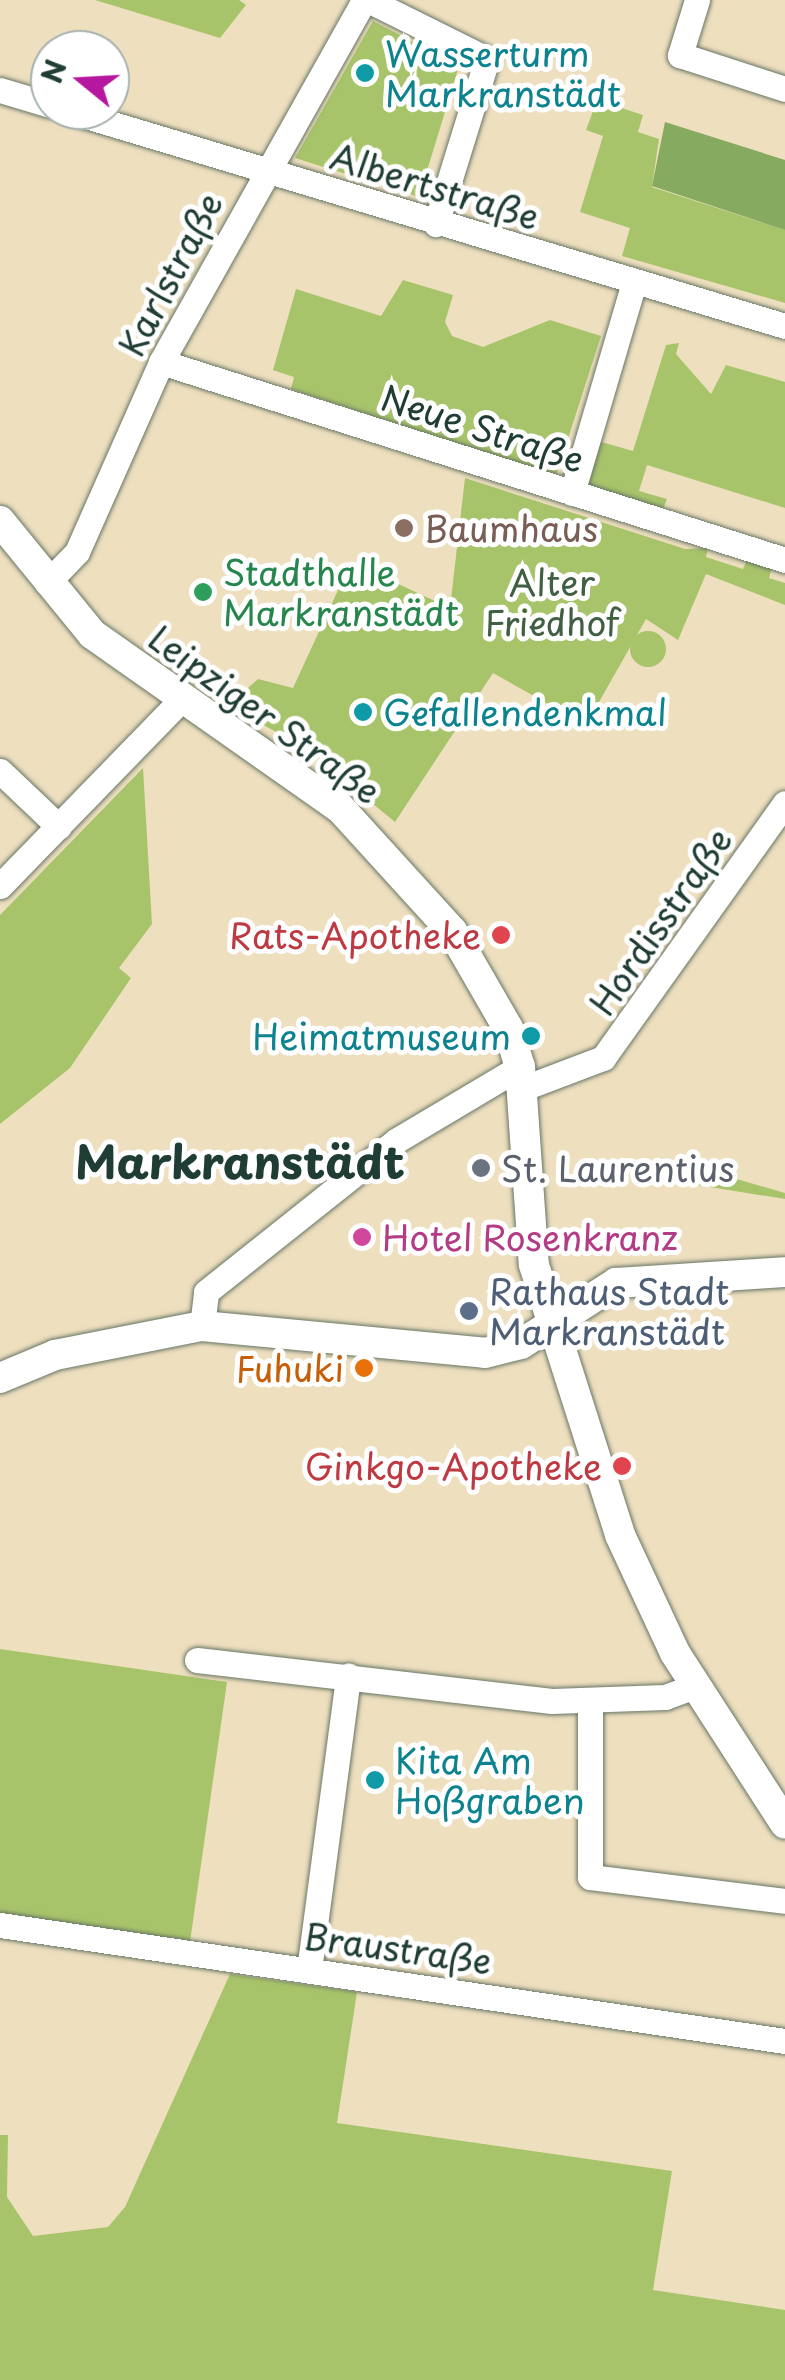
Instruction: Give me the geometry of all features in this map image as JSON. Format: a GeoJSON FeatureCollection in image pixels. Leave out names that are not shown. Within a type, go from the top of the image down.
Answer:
{"type":"FeatureCollection","features":[{"type":"Feature","properties":{"kind":"main road","name":"Leipziger Straße"},"geometry":{"type":"LineString","coordinates":[[0,520],[46,583],[92,634],[340,808],[398,863],[452,930],[522,1078],[534,1265],[620,1536],[694,1686],[785,1824]]}},
{"type":"Feature","properties":{"kind":"main road"},"geometry":{"type":"LineString","coordinates":[[0,1378],[55,1355],[202,1326],[486,1353],[522,1344],[616,1283],[785,1272]]}},
{"type":"Feature","properties":{"kind":"street","name":"Karlstraße"},"geometry":{"type":"LineString","coordinates":[[46,583],[77,552],[161,362],[366,0]]}},
{"type":"Feature","properties":{"kind":"street"},"geometry":{"type":"LineString","coordinates":[[366,0],[487,59],[436,224]]}},
{"type":"Feature","properties":{"kind":"street"},"geometry":{"type":"LineString","coordinates":[[697,0],[680,55],[785,88]]}},
{"type":"Feature","properties":{"kind":"street"},"geometry":{"type":"LineString","coordinates":[[0,90],[30,99]]}},
{"type":"Feature","properties":{"kind":"street","name":"Albertstraße"},"geometry":{"type":"LineString","coordinates":[[130,130],[785,326]]}},
{"type":"Feature","properties":{"kind":"street"},"geometry":{"type":"LineString","coordinates":[[572,494],[634,282]]}},
{"type":"Feature","properties":{"kind":"street","name":"Neue Straße"},"geometry":{"type":"LineString","coordinates":[[161,362],[785,560]]}},
{"type":"Feature","properties":{"kind":"street"},"geometry":{"type":"LineString","coordinates":[[0,886],[182,698]]}},
{"type":"Feature","properties":{"kind":"street"},"geometry":{"type":"LineString","coordinates":[[0,771],[58,827]]}},
{"type":"Feature","properties":{"kind":"street","name":"Hordisstraße"},"geometry":{"type":"LineString","coordinates":[[202,1326],[206,1292],[397,1140],[522,1078],[603,1058],[785,803]]}},
{"type":"Feature","properties":{"kind":"street"},"geometry":{"type":"LineString","coordinates":[[197,1660],[590,1703],[694,1686]]}},
{"type":"Feature","properties":{"kind":"street"},"geometry":{"type":"LineString","coordinates":[[309,1970],[348,1676]]}},
{"type":"Feature","properties":{"kind":"street"},"geometry":{"type":"LineString","coordinates":[[590,1703],[590,1876],[785,1900]]}},
{"type":"Feature","properties":{"kind":"street","name":"Braustraße"},"geometry":{"type":"LineString","coordinates":[[0,1925],[785,2040]]}},
{"type":"Feature","properties":{"kind":"green space"},"geometry":{"type":"Polygon","coordinates":[[[95,0],[239,0],[246,5],[220,38],[95,0]]]}},
{"type":"Feature","properties":{"kind":"green space"},"geometry":{"type":"Polygon","coordinates":[[[373,21],[459,66],[419,197],[295,158],[373,21]]]}},
{"type":"Feature","properties":{"kind":"green space"},"geometry":{"type":"Polygon","coordinates":[[[597,100],[643,115],[638,132],[659,139],[652,187],[785,230],[785,303],[622,256],[630,228],[580,212],[603,136],[586,130],[597,100]]]}},
{"type":"Feature","properties":{"kind":"green space"},"geometry":{"type":"Polygon","coordinates":[[[665,122],[785,160],[785,230],[652,186],[665,122]]]}},
{"type":"Feature","properties":{"kind":"green space"},"geometry":{"type":"Polygon","coordinates":[[[403,280],[453,295],[445,322],[452,336],[483,347],[550,320],[601,336],[556,476],[291,389],[294,377],[273,370],[296,289],[381,316],[403,280]]]}},
{"type":"Feature","properties":{"kind":"green space"},"geometry":{"type":"Polygon","coordinates":[[[679,343],[676,354],[711,394],[726,365],[785,382],[785,508],[647,465],[639,491],[667,499],[662,512],[584,485],[598,441],[633,451],[666,345],[679,343]]]}},
{"type":"Feature","properties":{"kind":"green space","name":"Alter Friedhof"},"geometry":{"type":"Polygon","coordinates":[[[465,478],[685,549],[708,548],[706,557],[743,569],[747,560],[772,567],[769,578],[785,583],[785,605],[706,574],[678,640],[646,619],[586,725],[493,673],[395,822],[302,746],[228,706],[258,679],[293,688],[351,562],[450,608],[465,478]]]}},
{"type":"Feature","properties":{"kind":"green space"},"geometry":{"type":"Polygon","coordinates":[[[648,631],[661,636],[666,649],[661,662],[648,667],[635,662],[630,649],[635,636],[648,631]]]}},
{"type":"Feature","properties":{"kind":"green space"},"geometry":{"type":"Polygon","coordinates":[[[143,768],[152,924],[119,968],[131,978],[70,1068],[0,1124],[0,915],[143,768]]]}},
{"type":"Feature","properties":{"kind":"green space"},"geometry":{"type":"Polygon","coordinates":[[[678,1162],[785,1193],[785,1199],[660,1179],[678,1162]]]}},
{"type":"Feature","properties":{"kind":"green space"},"geometry":{"type":"Polygon","coordinates":[[[0,1649],[227,1682],[190,1942],[0,1916],[0,1649]]]}},
{"type":"Feature","properties":{"kind":"green space"},"geometry":{"type":"Polygon","coordinates":[[[230,1974],[357,1992],[337,2123],[672,2171],[653,2290],[785,2310],[785,2380],[0,2380],[0,2135],[8,2135],[7,2197],[33,2236],[108,2227],[125,2207],[230,1974]]]}},
{"type":"Feature","properties":{"kind":"place","name":"Wasserturm Markranstädt"},"geometry":{"type":"Point","coordinates":[365,73]}},
{"type":"Feature","properties":{"kind":"place","name":"Baumhaus"},"geometry":{"type":"Point","coordinates":[404,528]}},
{"type":"Feature","properties":{"kind":"place","name":"Stadthalle Markranstädt"},"geometry":{"type":"Point","coordinates":[203,592]}},
{"type":"Feature","properties":{"kind":"place","name":"Gefallendenkmal"},"geometry":{"type":"Point","coordinates":[363,712]}},
{"type":"Feature","properties":{"kind":"place","name":"Rats-Apotheke"},"geometry":{"type":"Point","coordinates":[501,935]}},
{"type":"Feature","properties":{"kind":"place","name":"Heimatmuseum"},"geometry":{"type":"Point","coordinates":[531,1036]}},
{"type":"Feature","properties":{"kind":"place","name":"St. Laurentius"},"geometry":{"type":"Point","coordinates":[481,1168]}},
{"type":"Feature","properties":{"kind":"place","name":"Hotel Rosenkranz"},"geometry":{"type":"Point","coordinates":[362,1237]}},
{"type":"Feature","properties":{"kind":"place","name":"Rathaus Stadt Markranstädt"},"geometry":{"type":"Point","coordinates":[469,1311]}},
{"type":"Feature","properties":{"kind":"place","name":"Fuhuki"},"geometry":{"type":"Point","coordinates":[364,1368]}},
{"type":"Feature","properties":{"kind":"place","name":"Ginkgo-Apotheke"},"geometry":{"type":"Point","coordinates":[622,1466]}},
{"type":"Feature","properties":{"kind":"place","name":"Kita Am Hoßgraben"},"geometry":{"type":"Point","coordinates":[375,1780]}},
{"type":"Feature","properties":{"kind":"district","name":"Markranstädt"},"geometry":{"type":"Point","coordinates":[240,1161]}}]}
